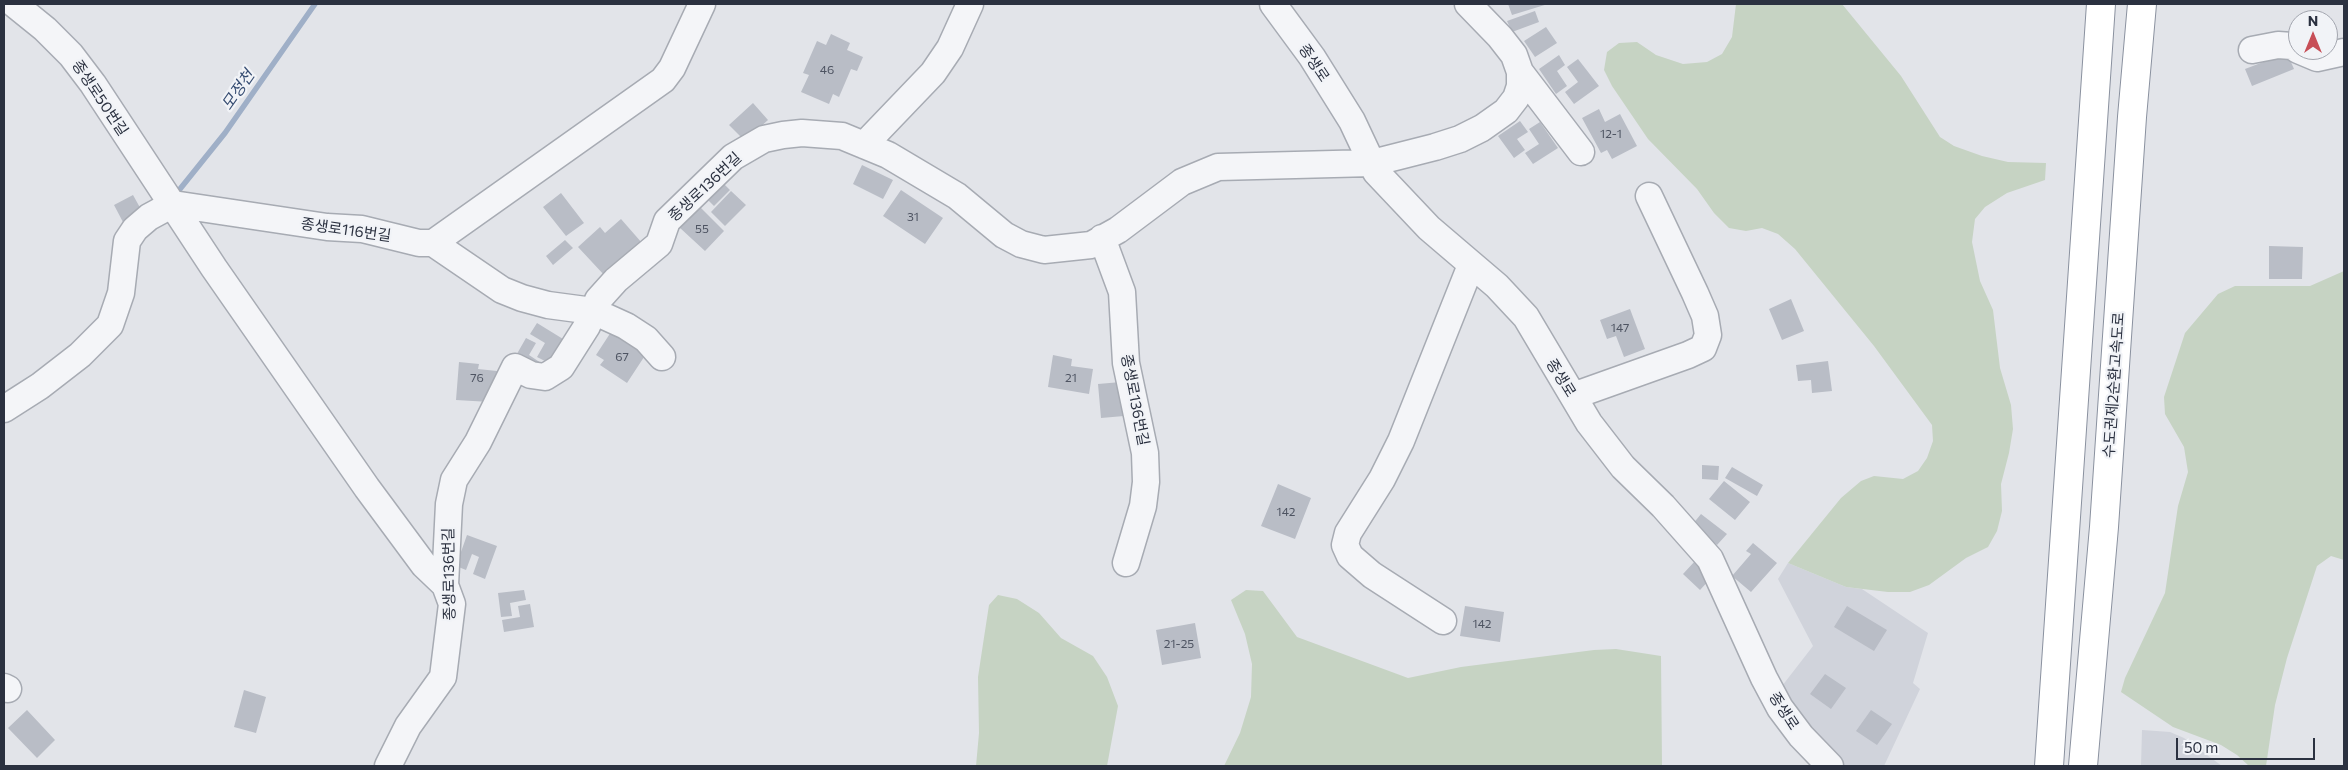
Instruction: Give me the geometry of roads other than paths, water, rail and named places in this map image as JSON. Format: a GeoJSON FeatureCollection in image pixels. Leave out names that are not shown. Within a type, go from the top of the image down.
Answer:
{"type":"FeatureCollection","features":[{"type":"Feature","properties":{"kind":"highway"},"geometry":{"type":"LineString","coordinates":[[2049,766],[2101,4]]}},
{"type":"Feature","properties":{"kind":"highway","name":"수도권제2순환고속도로"},"geometry":{"type":"LineString","coordinates":[[2083,766],[2104,517],[2132,117],[2142,4]]}},
{"type":"Feature","properties":{"kind":"highway"},"geometry":{"type":"LineString","coordinates":[[2132,117],[2158,4]]}},
{"type":"Feature","properties":{"kind":"street","name":"종생로50번길"},"geometry":{"type":"LineString","coordinates":[[14,4],[45,29],[71,55],[93,84],[236,300],[402,538],[424,565],[445,585]]}},
{"type":"Feature","properties":{"kind":"street"},"geometry":{"type":"LineString","coordinates":[[662,357],[646,339],[626,326],[593,311],[548,305],[502,290],[433,243],[663,80],[672,68],[702,4]]}},
{"type":"Feature","properties":{"kind":"street"},"geometry":{"type":"LineString","coordinates":[[864,145],[933,73],[950,48],[970,4]]}},
{"type":"Feature","properties":{"kind":"street","name":"종생로"},"geometry":{"type":"LineString","coordinates":[[1273,4],[1312,57],[1352,121],[1376,172],[1428,228],[1497,286],[1526,317],[1589,423],[1623,467],[1663,506],[1710,560],[1764,678],[1780,708],[1801,736],[1830,766]]}},
{"type":"Feature","properties":{"kind":"street"},"geometry":{"type":"LineString","coordinates":[[1468,4],[1500,36],[1514,55],[1520,72],[1581,152]]}},
{"type":"Feature","properties":{"kind":"street"},"geometry":{"type":"LineString","coordinates":[[2252,50],[2288,46]]}},
{"type":"Feature","properties":{"kind":"street","name":"종생로136번길"},"geometry":{"type":"LineString","coordinates":[[388,766],[408,726],[443,677],[452,604],[445,585],[449,504],[454,480],[461,466],[478,442],[515,368],[531,375],[545,377],[560,367],[578,342],[598,300],[616,280],[659,244],[667,221],[733,157],[764,138],[802,133],[842,136],[888,155],[957,196],[1004,235],[1020,244],[1044,250],[1068,249],[1091,244],[1118,230],[1182,182],[1218,167],[1372,163],[1452,141],[1482,128],[1506,111],[1516,98],[1520,86],[1520,72]]}},
{"type":"Feature","properties":{"kind":"street"},"geometry":{"type":"LineString","coordinates":[[1573,396],[1688,355],[1703,348],[1708,335],[1705,316],[1699,301],[1649,196]]}},
{"type":"Feature","properties":{"kind":"street","name":"종생로116번길"},"geometry":{"type":"LineString","coordinates":[[173,204],[326,227],[362,229],[419,243],[433,243]]}},
{"type":"Feature","properties":{"kind":"street"},"geometry":{"type":"LineString","coordinates":[[4,409],[40,386],[80,355],[110,325],[121,293],[127,242],[135,229],[149,217],[173,204]]}},
{"type":"Feature","properties":{"kind":"street","name":"종생로136번길"},"geometry":{"type":"LineString","coordinates":[[1102,238],[1122,292],[1126,362],[1146,454],[1146,482],[1143,506],[1126,564]]}},
{"type":"Feature","properties":{"kind":"street"},"geometry":{"type":"LineString","coordinates":[[1443,621],[1372,575],[1350,556],[1346,545],[1348,533],[1382,479],[1401,440],[1471,265]]}},
{"type":"Feature","properties":{"kind":"waterway","name":"모정천"},"geometry":{"type":"LineString","coordinates":[[180,189],[225,133],[315,4]]}}]}
